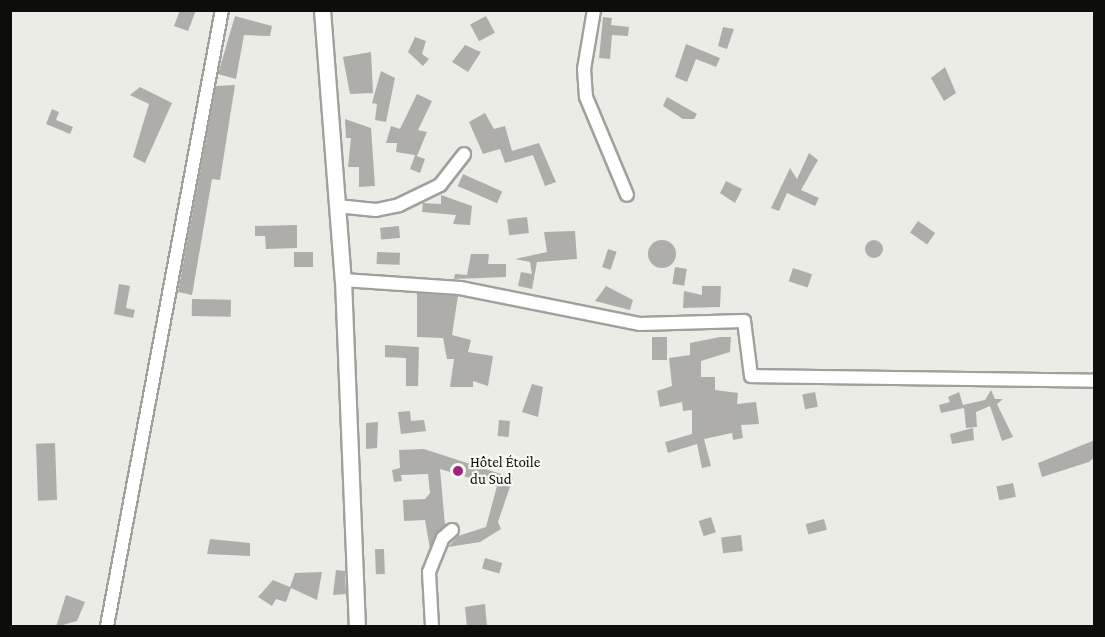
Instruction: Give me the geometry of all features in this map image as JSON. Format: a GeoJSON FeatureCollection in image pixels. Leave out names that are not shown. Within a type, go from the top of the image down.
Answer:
{"type":"FeatureCollection","features":[{"type":"Feature","properties":{"kind":"main road"},"geometry":{"type":"LineString","coordinates":[[322,10],[343,280],[357,627]]}},
{"type":"Feature","properties":{"kind":"street"},"geometry":{"type":"LineString","coordinates":[[107,627],[222,10]]}},
{"type":"Feature","properties":{"kind":"street"},"geometry":{"type":"LineString","coordinates":[[594,10],[584,69],[586,98],[627,195]]}},
{"type":"Feature","properties":{"kind":"street"},"geometry":{"type":"LineString","coordinates":[[337,206],[376,210],[399,205],[440,186],[464,154]]}},
{"type":"Feature","properties":{"kind":"street"},"geometry":{"type":"LineString","coordinates":[[343,280],[460,288],[640,324],[744,321],[751,376],[1095,381]]}},
{"type":"Feature","properties":{"kind":"street"},"geometry":{"type":"LineString","coordinates":[[432,627],[429,572],[443,538],[453,530]]}},
{"type":"Feature","properties":{"kind":"building"},"geometry":{"type":"Polygon","coordinates":[[[180,10],[196,10],[188,31],[174,26],[180,10]]]}},
{"type":"Feature","properties":{"kind":"building"},"geometry":{"type":"Polygon","coordinates":[[[235,16],[272,26],[270,36],[244,35],[236,79],[218,74],[235,16]]]}},
{"type":"Feature","properties":{"kind":"building"},"geometry":{"type":"Polygon","coordinates":[[[486,16],[495,33],[479,41],[470,24],[486,16]]]}},
{"type":"Feature","properties":{"kind":"building"},"geometry":{"type":"Polygon","coordinates":[[[603,17],[612,18],[611,25],[629,27],[628,36],[612,35],[610,59],[599,58],[603,17]]]}},
{"type":"Feature","properties":{"kind":"building"},"geometry":{"type":"Polygon","coordinates":[[[723,27],[734,29],[727,49],[718,46],[723,27]]]}},
{"type":"Feature","properties":{"kind":"building"},"geometry":{"type":"Polygon","coordinates":[[[415,37],[426,41],[422,54],[429,59],[423,66],[408,52],[415,37]]]}},
{"type":"Feature","properties":{"kind":"building"},"geometry":{"type":"Polygon","coordinates":[[[686,44],[720,58],[716,67],[696,59],[687,82],[675,77],[686,44]]]}},
{"type":"Feature","properties":{"kind":"building"},"geometry":{"type":"Polygon","coordinates":[[[465,45],[481,52],[468,72],[452,62],[465,45]]]}},
{"type":"Feature","properties":{"kind":"building"},"geometry":{"type":"Polygon","coordinates":[[[371,52],[373,93],[350,94],[343,57],[371,52]]]}},
{"type":"Feature","properties":{"kind":"building"},"geometry":{"type":"Polygon","coordinates":[[[945,67],[956,93],[944,101],[931,78],[945,67]]]}},
{"type":"Feature","properties":{"kind":"building"},"geometry":{"type":"Polygon","coordinates":[[[381,71],[395,78],[386,122],[375,120],[377,104],[372,103],[381,71]]]}},
{"type":"Feature","properties":{"kind":"building"},"geometry":{"type":"Polygon","coordinates":[[[235,85],[220,180],[212,179],[192,295],[178,292],[216,86],[235,85]]]}},
{"type":"Feature","properties":{"kind":"building"},"geometry":{"type":"Polygon","coordinates":[[[140,87],[172,103],[145,163],[133,157],[149,104],[130,95],[140,87]]]}},
{"type":"Feature","properties":{"kind":"building"},"geometry":{"type":"Polygon","coordinates":[[[417,94],[432,101],[418,130],[427,132],[417,156],[425,159],[420,173],[410,169],[415,155],[396,152],[397,143],[386,143],[391,126],[400,129],[417,94]]]}},
{"type":"Feature","properties":{"kind":"building"},"geometry":{"type":"Polygon","coordinates":[[[667,97],[697,114],[694,119],[683,119],[663,106],[667,97]]]}},
{"type":"Feature","properties":{"kind":"building"},"geometry":{"type":"Polygon","coordinates":[[[52,109],[59,112],[56,120],[73,127],[70,134],[46,124],[52,109]]]}},
{"type":"Feature","properties":{"kind":"building"},"geometry":{"type":"Polygon","coordinates":[[[485,113],[494,129],[505,126],[512,151],[539,143],[556,182],[545,186],[533,155],[505,163],[500,149],[483,154],[469,122],[485,113]]]}},
{"type":"Feature","properties":{"kind":"building"},"geometry":{"type":"Polygon","coordinates":[[[345,119],[371,128],[375,186],[359,187],[359,167],[348,167],[351,138],[346,138],[345,119]]]}},
{"type":"Feature","properties":{"kind":"building"},"geometry":{"type":"Polygon","coordinates":[[[809,153],[818,160],[801,190],[819,198],[815,206],[787,193],[779,211],[771,208],[790,168],[797,179],[809,153]]]}},
{"type":"Feature","properties":{"kind":"building"},"geometry":{"type":"Polygon","coordinates":[[[463,174],[502,191],[497,203],[458,186],[463,174]]]}},
{"type":"Feature","properties":{"kind":"building"},"geometry":{"type":"Polygon","coordinates":[[[726,181],[742,189],[735,203],[720,193],[726,181]]]}},
{"type":"Feature","properties":{"kind":"building"},"geometry":{"type":"Polygon","coordinates":[[[441,195],[472,206],[470,225],[453,224],[456,215],[422,212],[423,203],[441,204],[441,195]]]}},
{"type":"Feature","properties":{"kind":"building"},"geometry":{"type":"Polygon","coordinates":[[[527,217],[529,233],[509,235],[507,219],[527,217]]]}},
{"type":"Feature","properties":{"kind":"building"},"geometry":{"type":"Polygon","coordinates":[[[918,221],[935,233],[927,245],[910,232],[918,221]]]}},
{"type":"Feature","properties":{"kind":"building"},"geometry":{"type":"Polygon","coordinates":[[[297,225],[297,248],[266,249],[265,236],[255,236],[255,226],[297,225]]]}},
{"type":"Feature","properties":{"kind":"building"},"geometry":{"type":"Polygon","coordinates":[[[399,226],[400,238],[381,240],[380,228],[399,226]]]}},
{"type":"Feature","properties":{"kind":"building"},"geometry":{"type":"Polygon","coordinates":[[[575,231],[577,259],[537,262],[532,289],[518,286],[521,272],[532,274],[530,262],[515,259],[547,252],[544,232],[575,231]]]}},
{"type":"Feature","properties":{"kind":"building"},"geometry":{"type":"Polygon","coordinates":[[[662,240],[672,244],[676,254],[672,264],[662,268],[652,264],[648,254],[652,244],[662,240]]]}},
{"type":"Feature","properties":{"kind":"building"},"geometry":{"type":"Polygon","coordinates":[[[874,240],[880,243],[883,249],[880,255],[874,258],[868,255],[865,249],[868,243],[874,240]]]}},
{"type":"Feature","properties":{"kind":"building"},"geometry":{"type":"Polygon","coordinates":[[[608,249],[617,252],[611,270],[602,267],[608,249]]]}},
{"type":"Feature","properties":{"kind":"building"},"geometry":{"type":"Polygon","coordinates":[[[294,252],[313,252],[313,267],[294,267],[294,252]]]}},
{"type":"Feature","properties":{"kind":"building"},"geometry":{"type":"Polygon","coordinates":[[[377,252],[400,253],[400,265],[377,264],[377,252]]]}},
{"type":"Feature","properties":{"kind":"building"},"geometry":{"type":"Polygon","coordinates":[[[471,254],[489,254],[488,264],[506,264],[506,277],[454,279],[455,274],[467,275],[471,254]]]}},
{"type":"Feature","properties":{"kind":"building"},"geometry":{"type":"Polygon","coordinates":[[[675,267],[687,269],[684,286],[672,284],[675,267]]]}},
{"type":"Feature","properties":{"kind":"building"},"geometry":{"type":"Polygon","coordinates":[[[793,268],[812,274],[808,287],[789,281],[793,268]]]}},
{"type":"Feature","properties":{"kind":"building"},"geometry":{"type":"Polygon","coordinates":[[[119,284],[130,286],[126,308],[135,310],[133,318],[114,314],[119,284]]]}},
{"type":"Feature","properties":{"kind":"building"},"geometry":{"type":"Polygon","coordinates":[[[606,286],[633,300],[630,310],[595,301],[606,286]]]}},
{"type":"Feature","properties":{"kind":"building"},"geometry":{"type":"Polygon","coordinates":[[[702,286],[721,286],[720,307],[683,308],[684,291],[702,295],[702,286]]]}},
{"type":"Feature","properties":{"kind":"building"},"geometry":{"type":"Polygon","coordinates":[[[417,293],[458,296],[452,335],[471,340],[468,352],[493,356],[488,386],[473,381],[473,387],[450,387],[454,359],[447,359],[443,338],[417,337],[417,293]]]}},
{"type":"Feature","properties":{"kind":"building"},"geometry":{"type":"Polygon","coordinates":[[[192,299],[231,300],[231,317],[192,316],[192,299]]]}},
{"type":"Feature","properties":{"kind":"building"},"geometry":{"type":"Polygon","coordinates":[[[652,337],[667,337],[667,360],[652,360],[652,337]]]}},
{"type":"Feature","properties":{"kind":"building"},"geometry":{"type":"Polygon","coordinates":[[[731,337],[730,352],[701,361],[701,377],[715,377],[715,390],[738,393],[737,404],[756,402],[759,424],[741,425],[743,438],[733,440],[732,433],[704,439],[711,466],[702,468],[697,444],[668,453],[665,442],[692,434],[692,410],[683,411],[682,402],[660,407],[657,391],[672,386],[669,358],[690,355],[690,343],[731,337]]]}},
{"type":"Feature","properties":{"kind":"building"},"geometry":{"type":"Polygon","coordinates":[[[385,345],[419,347],[418,386],[406,386],[406,358],[385,357],[385,345]]]}},
{"type":"Feature","properties":{"kind":"building"},"geometry":{"type":"Polygon","coordinates":[[[532,384],[543,387],[538,417],[522,412],[532,384]]]}},
{"type":"Feature","properties":{"kind":"building"},"geometry":{"type":"Polygon","coordinates":[[[991,390],[995,399],[1003,399],[997,404],[1013,437],[1002,441],[990,406],[976,412],[977,427],[966,428],[964,408],[941,413],[939,405],[950,402],[948,397],[959,392],[963,405],[985,400],[991,390]]]}},
{"type":"Feature","properties":{"kind":"building"},"geometry":{"type":"Polygon","coordinates":[[[815,392],[818,407],[805,409],[802,394],[815,392]]]}},
{"type":"Feature","properties":{"kind":"building"},"geometry":{"type":"Polygon","coordinates":[[[410,411],[411,421],[424,420],[426,431],[401,434],[398,412],[410,411]]]}},
{"type":"Feature","properties":{"kind":"building"},"geometry":{"type":"Polygon","coordinates":[[[499,420],[510,421],[509,437],[498,436],[499,420]]]}},
{"type":"Feature","properties":{"kind":"building"},"geometry":{"type":"Polygon","coordinates":[[[378,422],[377,448],[366,449],[366,423],[378,422]]]}},
{"type":"Feature","properties":{"kind":"building"},"geometry":{"type":"Polygon","coordinates":[[[973,428],[974,440],[952,444],[950,434],[973,428]]]}},
{"type":"Feature","properties":{"kind":"building"},"geometry":{"type":"Polygon","coordinates":[[[1095,440],[1095,457],[1089,462],[1042,477],[1038,463],[1095,440]]]}},
{"type":"Feature","properties":{"kind":"building"},"geometry":{"type":"Polygon","coordinates":[[[55,443],[57,500],[38,501],[36,444],[55,443]]]}},
{"type":"Feature","properties":{"kind":"building"},"geometry":{"type":"Polygon","coordinates":[[[424,449],[513,478],[498,522],[501,529],[480,542],[448,547],[458,536],[486,527],[497,486],[440,469],[445,525],[430,549],[425,520],[404,521],[403,500],[425,499],[430,493],[428,474],[401,475],[402,481],[394,482],[392,470],[400,468],[399,450],[424,449]]]}},
{"type":"Feature","properties":{"kind":"building"},"geometry":{"type":"Polygon","coordinates":[[[1013,483],[1016,497],[999,500],[996,487],[1013,483]]]}},
{"type":"Feature","properties":{"kind":"building"},"geometry":{"type":"Polygon","coordinates":[[[711,517],[716,532],[704,536],[699,521],[711,517]]]}},
{"type":"Feature","properties":{"kind":"building"},"geometry":{"type":"Polygon","coordinates":[[[824,519],[827,530],[808,535],[806,524],[824,519]]]}},
{"type":"Feature","properties":{"kind":"building"},"geometry":{"type":"Polygon","coordinates":[[[741,535],[743,551],[723,553],[721,537],[741,535]]]}},
{"type":"Feature","properties":{"kind":"building"},"geometry":{"type":"Polygon","coordinates":[[[210,539],[250,543],[250,556],[207,554],[210,539]]]}},
{"type":"Feature","properties":{"kind":"building"},"geometry":{"type":"Polygon","coordinates":[[[375,549],[384,549],[385,574],[376,574],[375,549]]]}},
{"type":"Feature","properties":{"kind":"building"},"geometry":{"type":"Polygon","coordinates":[[[485,558],[502,563],[499,574],[482,569],[485,558]]]}},
{"type":"Feature","properties":{"kind":"building"},"geometry":{"type":"Polygon","coordinates":[[[336,570],[345,571],[346,594],[333,595],[336,570]]]}},
{"type":"Feature","properties":{"kind":"building"},"geometry":{"type":"Polygon","coordinates":[[[322,572],[317,600],[291,588],[286,602],[276,599],[272,606],[258,597],[273,580],[290,587],[295,573],[322,572]]]}},
{"type":"Feature","properties":{"kind":"building"},"geometry":{"type":"Polygon","coordinates":[[[66,595],[85,602],[77,621],[56,627],[66,595]]]}},
{"type":"Feature","properties":{"kind":"building"},"geometry":{"type":"Polygon","coordinates":[[[485,604],[487,627],[467,627],[465,607],[485,604]]]}},
{"type":"Feature","properties":{"kind":"place","name":"Hôtel Étoile du Sud"},"geometry":{"type":"Point","coordinates":[458,471]}}]}
